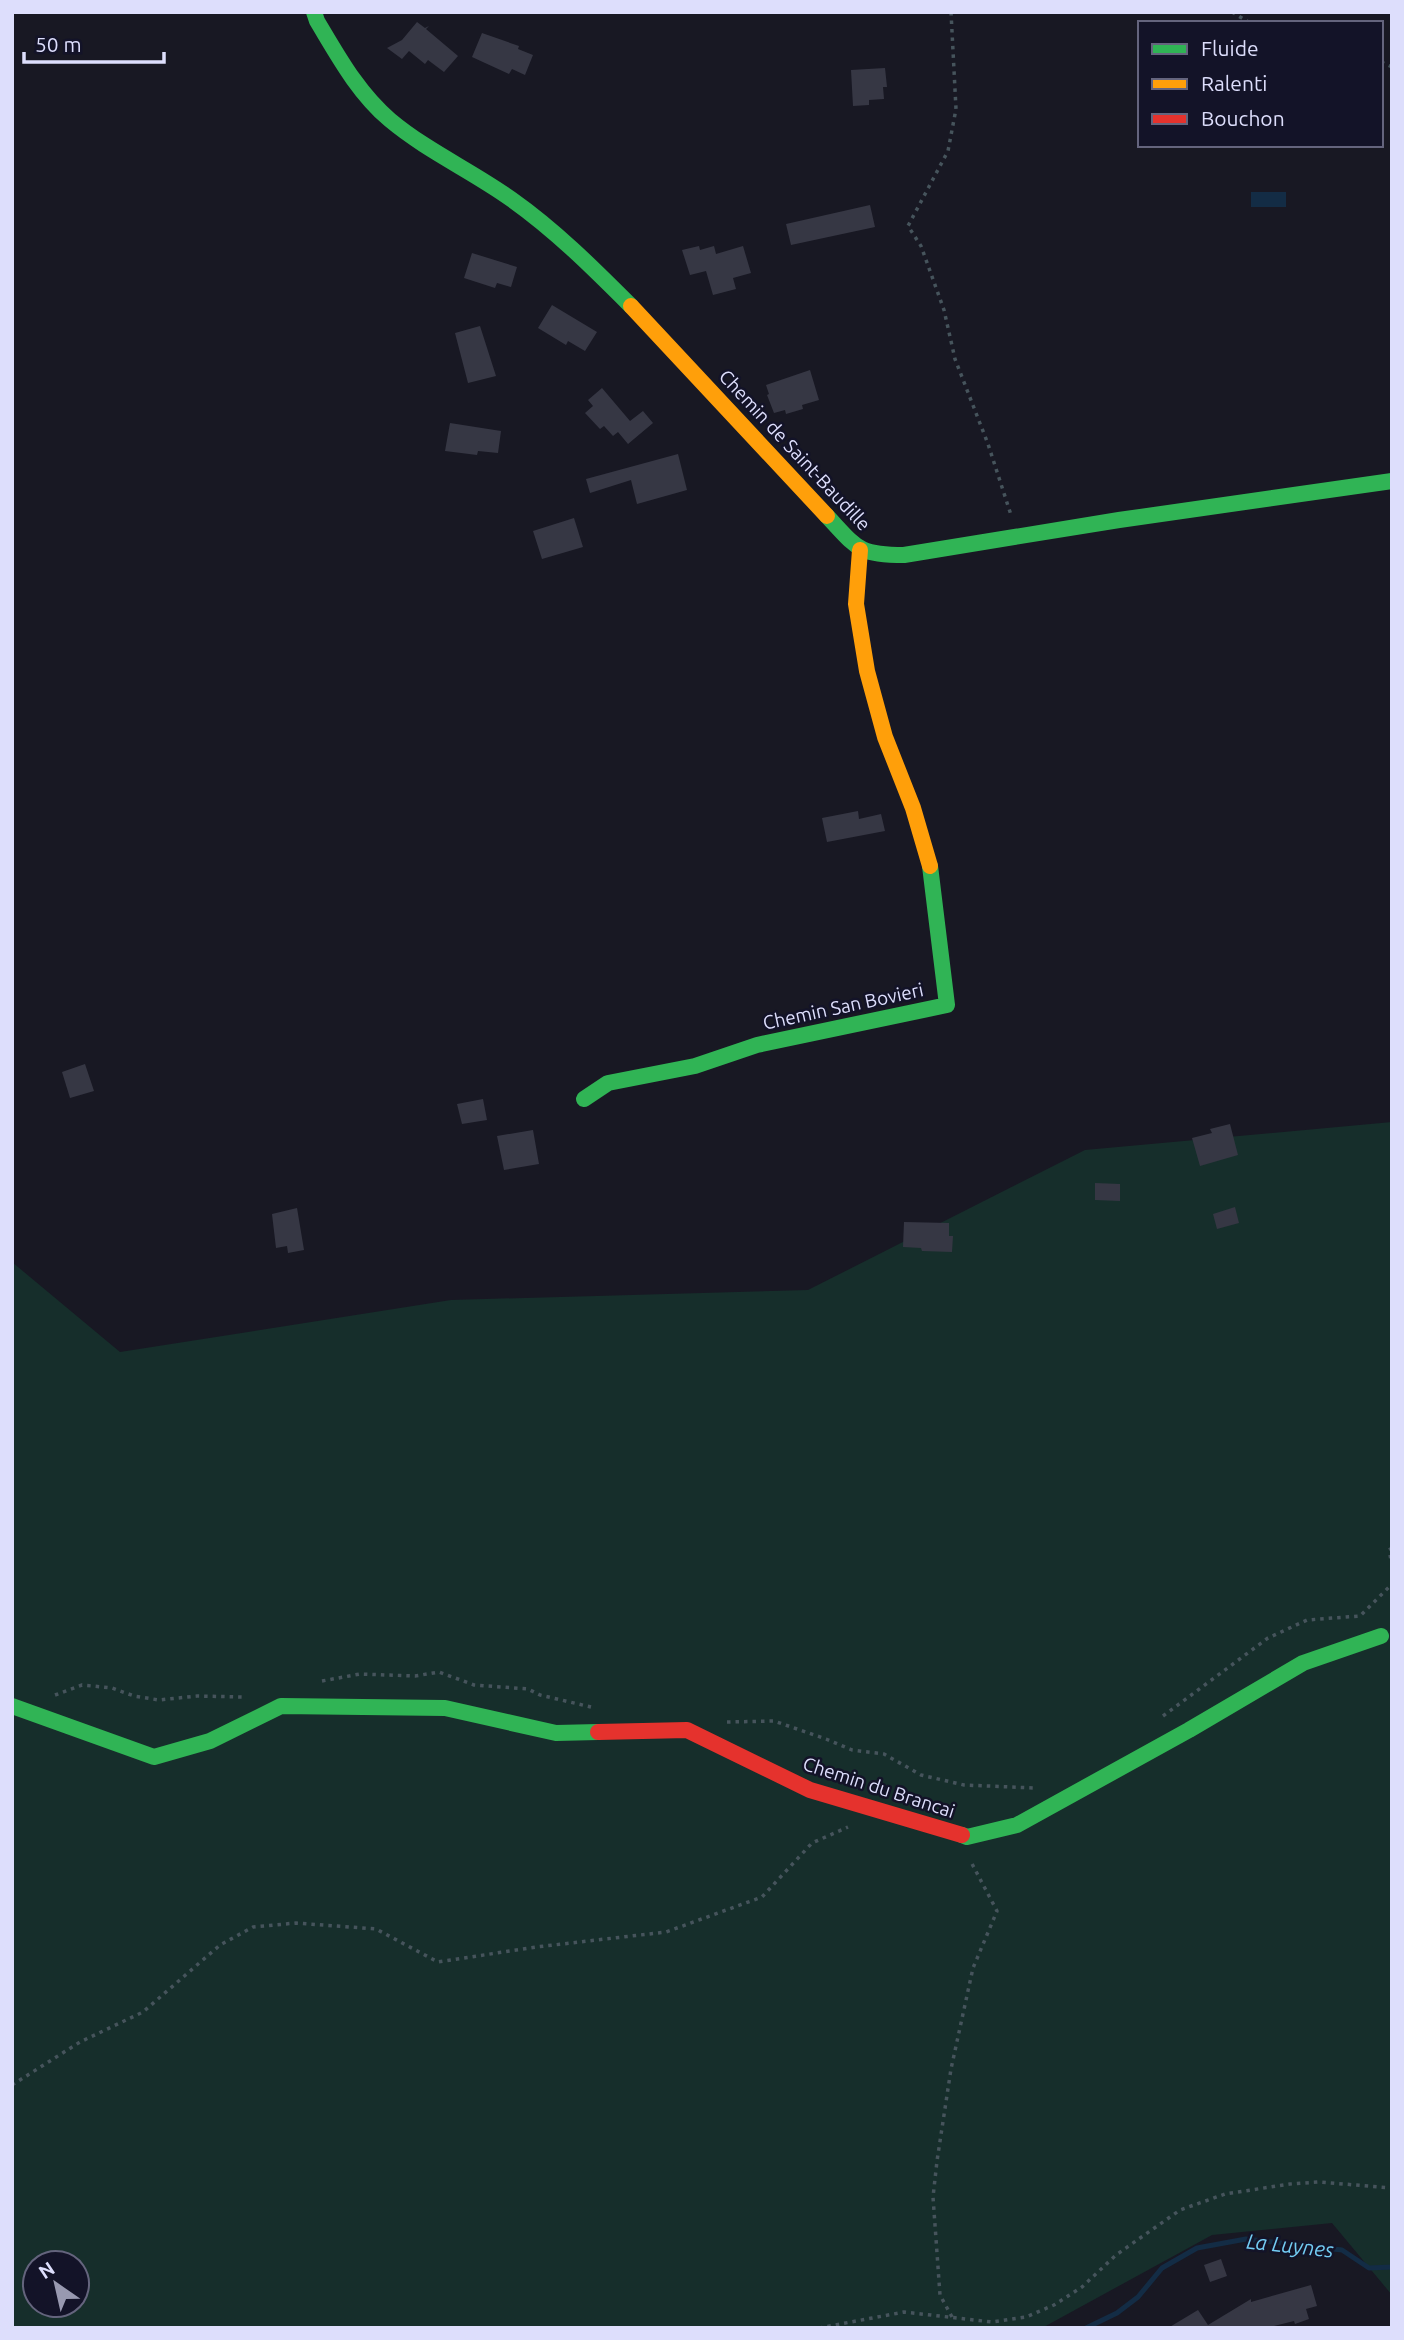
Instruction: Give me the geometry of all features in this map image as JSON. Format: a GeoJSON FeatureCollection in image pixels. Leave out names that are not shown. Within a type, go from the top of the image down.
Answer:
{"type":"FeatureCollection","features":[{"type":"Feature","properties":{"kind":"street","name":"Chemin de Saint-Baudille"},"geometry":{"type":"LineString","coordinates":[[314,12],[354,81],[390,119],[437,154],[510,199],[580,254],[673,350],[822,514],[860,550],[882,555],[904,555],[1392,481]]}},
{"type":"Feature","properties":{"kind":"street","name":"Chemin San Bovieri"},"geometry":{"type":"LineString","coordinates":[[584,1099],[608,1083],[695,1066],[757,1045],[947,1005],[931,871],[913,808],[885,737],[867,671],[856,604],[860,550]]}},
{"type":"Feature","properties":{"kind":"street","name":"Chemin du Brancai"},"geometry":{"type":"LineString","coordinates":[[12,1706],[154,1757],[210,1741],[282,1706],[445,1708],[556,1733],[687,1730],[810,1790],[967,1837],[1017,1825],[1189,1730],[1303,1663],[1381,1636]]}},
{"type":"Feature","properties":{"kind":"path"},"geometry":{"type":"LineString","coordinates":[[951,12],[956,109],[948,151],[908,226],[921,246],[944,310],[956,359],[997,469],[1017,537]]}},
{"type":"Feature","properties":{"kind":"path"},"geometry":{"type":"LineString","coordinates":[[1392,1548],[1389,1550],[1392,1564]]}},
{"type":"Feature","properties":{"kind":"path"},"geometry":{"type":"LineString","coordinates":[[1157,1721],[1172,1707],[1268,1638],[1307,1620],[1360,1616],[1392,1584]]}},
{"type":"Feature","properties":{"kind":"path"},"geometry":{"type":"LineString","coordinates":[[316,1683],[360,1674],[415,1676],[439,1672],[474,1685],[528,1689],[540,1695],[596,1709]]}},
{"type":"Feature","properties":{"kind":"path"},"geometry":{"type":"LineString","coordinates":[[47,1698],[82,1685],[112,1688],[134,1696],[159,1700],[197,1696],[248,1696]]}},
{"type":"Feature","properties":{"kind":"path"},"geometry":{"type":"LineString","coordinates":[[726,1723],[774,1721],[852,1750],[884,1754],[922,1775],[964,1785],[1037,1788]]}},
{"type":"Feature","properties":{"kind":"path"},"geometry":{"type":"LineString","coordinates":[[12,2085],[80,2042],[144,2012],[220,1945],[253,1927],[296,1923],[376,1929],[438,1962],[666,1932],[762,1897],[812,1843],[883,1812]]}},
{"type":"Feature","properties":{"kind":"path"},"geometry":{"type":"LineString","coordinates":[[952,2317],[940,2295],[933,2197],[951,2068],[973,1968],[997,1911],[971,1860],[967,1837]]}},
{"type":"Feature","properties":{"kind":"path"},"geometry":{"type":"LineString","coordinates":[[819,2328],[904,2312],[992,2322],[1026,2317],[1054,2305],[1082,2287],[1116,2255],[1180,2210],[1225,2194],[1320,2182],[1392,2188]]}},
{"type":"Feature","properties":{"kind":"green space"},"geometry":{"type":"Polygon","coordinates":[[[1392,1122],[1392,2295],[1332,2223],[1212,2235],[1042,2328],[12,2328],[12,1262],[120,1352],[451,1300],[808,1290],[1085,1150],[1392,1122]]]}},
{"type":"Feature","properties":{"kind":"water"},"geometry":{"type":"Polygon","coordinates":[[[1251,192],[1286,192],[1286,207],[1251,207],[1251,192]]]}},
{"type":"Feature","properties":{"kind":"building"},"geometry":{"type":"Polygon","coordinates":[[[417,22],[425,28],[429,26],[426,29],[458,56],[444,72],[428,60],[425,64],[409,51],[402,59],[387,48],[402,40],[417,22]]]}},
{"type":"Feature","properties":{"kind":"building"},"geometry":{"type":"Polygon","coordinates":[[[482,33],[519,46],[518,49],[533,55],[525,75],[512,69],[509,74],[472,57],[482,33]]]}},
{"type":"Feature","properties":{"kind":"building"},"geometry":{"type":"Polygon","coordinates":[[[885,68],[887,87],[883,87],[884,99],[869,100],[869,105],[853,106],[851,70],[885,68]]]}},
{"type":"Feature","properties":{"kind":"building"},"geometry":{"type":"Polygon","coordinates":[[[870,205],[875,227],[791,245],[786,224],[870,205]]]}},
{"type":"Feature","properties":{"kind":"building"},"geometry":{"type":"Polygon","coordinates":[[[699,246],[700,250],[714,246],[716,254],[743,246],[751,273],[733,278],[736,289],[713,295],[706,271],[690,275],[682,250],[699,246]]]}},
{"type":"Feature","properties":{"kind":"building"},"geometry":{"type":"Polygon","coordinates":[[[472,253],[517,267],[511,287],[497,283],[495,288],[464,278],[472,253]]]}},
{"type":"Feature","properties":{"kind":"building"},"geometry":{"type":"Polygon","coordinates":[[[552,305],[597,332],[585,351],[568,341],[566,345],[538,328],[552,305]]]}},
{"type":"Feature","properties":{"kind":"building"},"geometry":{"type":"Polygon","coordinates":[[[480,326],[496,376],[468,383],[455,333],[480,326]]]}},
{"type":"Feature","properties":{"kind":"building"},"geometry":{"type":"Polygon","coordinates":[[[810,370],[819,400],[786,414],[785,410],[774,413],[766,385],[810,370]]]}},
{"type":"Feature","properties":{"kind":"building"},"geometry":{"type":"Polygon","coordinates":[[[602,388],[630,421],[643,411],[653,423],[628,444],[618,432],[613,436],[604,426],[600,429],[585,413],[593,406],[588,400],[602,388]]]}},
{"type":"Feature","properties":{"kind":"building"},"geometry":{"type":"Polygon","coordinates":[[[450,423],[501,431],[498,453],[478,451],[477,455],[445,451],[450,423]]]}},
{"type":"Feature","properties":{"kind":"building"},"geometry":{"type":"Polygon","coordinates":[[[678,454],[687,490],[637,504],[631,480],[590,493],[586,479],[678,454]]]}},
{"type":"Feature","properties":{"kind":"building"},"geometry":{"type":"Polygon","coordinates":[[[574,518],[583,547],[542,559],[533,531],[574,518]]]}},
{"type":"Feature","properties":{"kind":"building"},"geometry":{"type":"Polygon","coordinates":[[[858,811],[859,819],[881,814],[885,831],[827,842],[822,818],[858,811]]]}},
{"type":"Feature","properties":{"kind":"building"},"geometry":{"type":"Polygon","coordinates":[[[85,1064],[94,1091],[70,1098],[62,1072],[85,1064]]]}},
{"type":"Feature","properties":{"kind":"building"},"geometry":{"type":"Polygon","coordinates":[[[483,1099],[487,1120],[462,1124],[457,1104],[483,1099]]]}},
{"type":"Feature","properties":{"kind":"building"},"geometry":{"type":"Polygon","coordinates":[[[1230,1124],[1238,1155],[1200,1166],[1192,1138],[1212,1133],[1210,1129],[1230,1124]]]}},
{"type":"Feature","properties":{"kind":"building"},"geometry":{"type":"Polygon","coordinates":[[[533,1130],[539,1164],[504,1170],[497,1136],[533,1130]]]}},
{"type":"Feature","properties":{"kind":"building"},"geometry":{"type":"Polygon","coordinates":[[[1095,1183],[1120,1184],[1120,1201],[1095,1200],[1095,1183]]]}},
{"type":"Feature","properties":{"kind":"building"},"geometry":{"type":"Polygon","coordinates":[[[1235,1207],[1239,1223],[1217,1229],[1213,1214],[1235,1207]]]}},
{"type":"Feature","properties":{"kind":"building"},"geometry":{"type":"Polygon","coordinates":[[[297,1208],[304,1250],[288,1253],[287,1246],[276,1248],[272,1214],[297,1208]]]}},
{"type":"Feature","properties":{"kind":"building"},"geometry":{"type":"Polygon","coordinates":[[[904,1222],[949,1223],[949,1236],[953,1236],[952,1252],[903,1247],[904,1222]]]}},
{"type":"Feature","properties":{"kind":"building"},"geometry":{"type":"Polygon","coordinates":[[[1221,2259],[1227,2276],[1210,2282],[1204,2265],[1221,2259]]]}},
{"type":"Feature","properties":{"kind":"building"},"geometry":{"type":"Polygon","coordinates":[[[1311,2285],[1317,2306],[1306,2309],[1309,2319],[1295,2324],[1294,2321],[1266,2328],[1168,2328],[1198,2310],[1208,2325],[1251,2299],[1251,2302],[1311,2285]]]}},
{"type":"Feature","properties":{"kind":"waterway","name":"La Luynes"},"geometry":{"type":"LineString","coordinates":[[1086,2328],[1117,2313],[1138,2297],[1162,2268],[1197,2248],[1246,2239],[1342,2250],[1369,2268],[1392,2267]]}},
{"type":"Feature","properties":{"kind":"traffic: fast"},"geometry":{"type":"LineString","coordinates":[[314,12],[349,74],[390,120],[543,223],[631,306]]}},
{"type":"Feature","properties":{"kind":"traffic: fast"},"geometry":{"type":"LineString","coordinates":[[827,516],[860,548],[889,555],[904,555],[1119,520],[1392,481]]}},
{"type":"Feature","properties":{"kind":"traffic: fast"},"geometry":{"type":"LineString","coordinates":[[584,1099],[608,1083],[695,1066],[757,1045],[947,1005],[930,866]]}},
{"type":"Feature","properties":{"kind":"traffic: fast"},"geometry":{"type":"LineString","coordinates":[[962,1835],[967,1837],[1017,1825],[1189,1730],[1303,1663],[1381,1636]]}},
{"type":"Feature","properties":{"kind":"traffic: fast"},"geometry":{"type":"LineString","coordinates":[[12,1706],[154,1757],[210,1741],[281,1706],[445,1708],[556,1733],[598,1732]]}},
{"type":"Feature","properties":{"kind":"traffic: slow"},"geometry":{"type":"LineString","coordinates":[[631,306],[827,516]]}},
{"type":"Feature","properties":{"kind":"traffic: slow"},"geometry":{"type":"LineString","coordinates":[[860,550],[856,604],[867,671],[885,737],[913,808],[930,866]]}},
{"type":"Feature","properties":{"kind":"traffic: jam"},"geometry":{"type":"LineString","coordinates":[[598,1732],[687,1730],[810,1790],[962,1835]]}}]}
